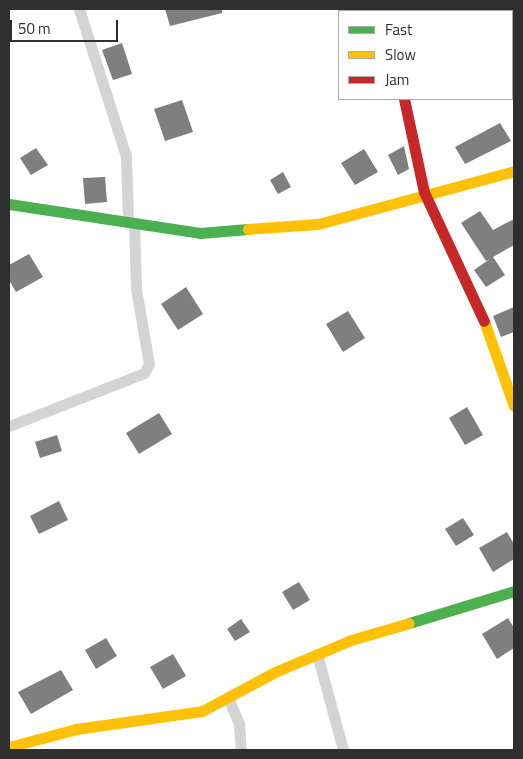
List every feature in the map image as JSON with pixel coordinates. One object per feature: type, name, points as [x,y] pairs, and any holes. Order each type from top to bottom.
[{"type":"street","points":[[9,426],[131,380],[149,364],[136,289],[126,156],[79,9]]},
{"type":"street","points":[[404,100],[424,192],[487,326],[514,406]]},
{"type":"street","points":[[9,204],[200,233],[318,224],[424,192],[514,171]]},
{"type":"street","points":[[9,748],[76,729],[202,712],[229,700],[275,672],[317,654],[514,591]]},
{"type":"street","points":[[317,654],[343,750]]},
{"type":"street","points":[[229,700],[239,724],[241,750]]},
{"type":"building","points":[[165,9],[222,9],[222,13],[170,26]]},
{"type":"building","points":[[122,43],[132,74],[113,80],[102,50]]},
{"type":"building","points":[[182,100],[193,132],[165,141],[154,109]]},
{"type":"building","points":[[500,123],[511,141],[465,164],[455,147]]},
{"type":"building","points":[[404,146],[409,169],[398,175],[388,155]]},
{"type":"building","points":[[36,148],[48,165],[31,175],[20,158]]},
{"type":"building","points":[[364,149],[378,172],[355,185],[341,163]]},
{"type":"building","points":[[283,172],[291,187],[278,194],[270,180]]},
{"type":"building","points":[[105,177],[107,202],[85,204],[83,178]]},
{"type":"building","points":[[480,211],[493,230],[514,219],[514,245],[493,257],[505,275],[486,287],[474,270],[490,259],[486,261],[461,223]]},
{"type":"building","points":[[29,254],[43,277],[16,292],[9,280],[9,265]]},
{"type":"building","points":[[186,287],[203,314],[178,330],[161,304]]},
{"type":"building","points":[[514,307],[514,332],[501,337],[493,316]]},
{"type":"building","points":[[348,311],[365,338],[343,352],[326,324]]},
{"type":"building","points":[[467,407],[483,435],[465,445],[449,418]]},
{"type":"building","points":[[159,413],[172,434],[139,454],[126,433]]},
{"type":"building","points":[[57,435],[62,451],[40,458],[35,442]]},
{"type":"building","points":[[59,501],[68,520],[39,534],[30,516]]},
{"type":"building","points":[[463,518],[474,535],[456,546],[445,529]]},
{"type":"building","points":[[507,532],[514,544],[514,559],[493,572],[479,548]]},
{"type":"building","points":[[299,582],[310,600],[293,610],[282,592]]},
{"type":"building","points":[[508,618],[514,628],[514,648],[497,659],[482,634]]},
{"type":"building","points":[[241,619],[250,632],[235,641],[227,629]]},
{"type":"building","points":[[106,638],[117,656],[96,669],[85,650]]},
{"type":"building","points":[[173,654],[186,676],[163,689],[150,667]]},
{"type":"building","points":[[61,670],[73,690],[31,714],[18,692]]},
{"type":"traffic: fast","points":[[9,204],[200,233],[248,229]]},
{"type":"traffic: fast","points":[[409,623],[514,591]]},
{"type":"traffic: slow","points":[[248,229],[318,224],[514,171]]},
{"type":"traffic: slow","points":[[484,321],[514,406]]},
{"type":"traffic: slow","points":[[9,747],[76,729],[202,711],[275,672],[351,640],[409,623]]},
{"type":"traffic: jam","points":[[404,100],[424,192],[484,321]]}]
